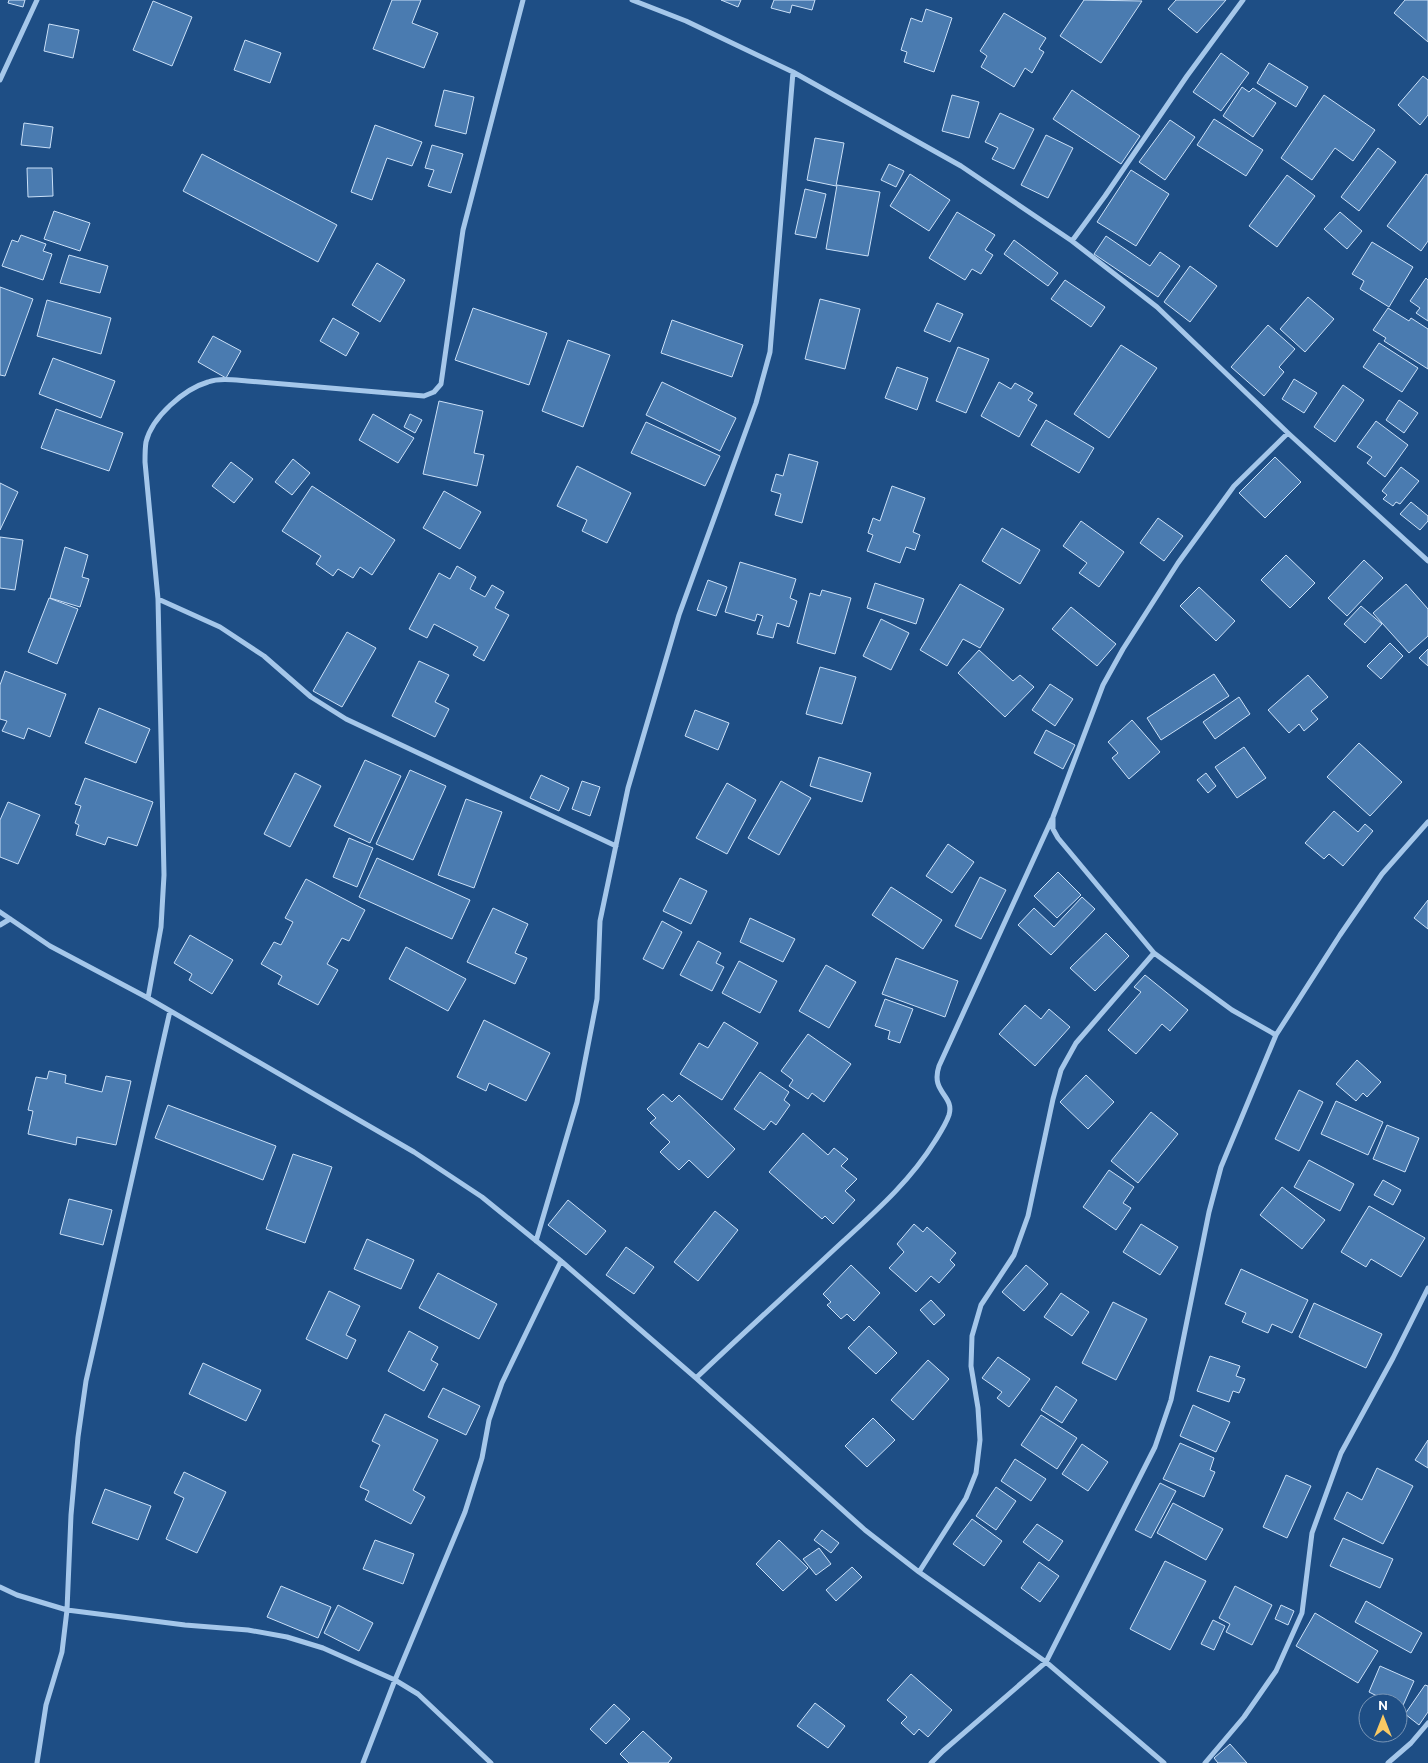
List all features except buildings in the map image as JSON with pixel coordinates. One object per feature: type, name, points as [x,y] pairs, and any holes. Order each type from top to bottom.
[{"type":"street","points":[[0,80],[37,0]]},
{"type":"street","points":[[148,998],[161,927],[164,875],[158,600],[145,462],[146,442],[152,425],[165,410],[193,388],[209,381],[228,379],[424,396],[434,392],[441,384],[463,230],[524,0]]},
{"type":"street","points":[[632,0],[686,21],[793,72],[961,166],[1072,241],[1156,307],[1428,562]]},
{"type":"street","points":[[1072,241],[1187,76],[1243,0]]},
{"type":"street","points":[[536,1241],[577,1102],[597,999],[600,921],[628,788],[679,615],[756,403],[770,352],[793,72]]},
{"type":"street","points":[[696,1378],[897,1191],[927,1154],[950,1112],[948,1100],[937,1083],[936,1075],[939,1066],[1053,817],[1103,685],[1178,563],[1234,486],[1288,432]]},
{"type":"street","points":[[158,600],[220,627],[264,656],[311,698],[346,719],[616,846]]},
{"type":"street","points":[[1053,817],[1053,829],[1058,838],[1154,953],[1232,1010],[1276,1035]]},
{"type":"street","points":[[931,1763],[943,1750],[1046,1662],[1155,1447],[1171,1400],[1208,1212],[1221,1168],[1276,1035],[1340,935],[1382,874],[1428,822]]},
{"type":"street","points":[[0,912],[50,946],[148,998],[414,1152],[482,1197],[561,1261],[696,1378],[865,1530],[919,1572],[1046,1662],[1164,1763]]},
{"type":"street","points":[[0,924],[10,920]]},
{"type":"street","points":[[919,1572],[966,1498],[976,1473],[980,1440],[978,1408],[970,1366],[972,1336],[981,1305],[1014,1255],[1028,1216],[1053,1098],[1061,1070],[1076,1043],[1154,953]]},
{"type":"street","points":[[37,1763],[46,1705],[62,1652],[68,1610],[71,1515],[78,1437],[86,1381],[170,1011]]},
{"type":"street","points":[[363,1763],[395,1680],[465,1512],[482,1458],[489,1420],[502,1383],[561,1261]]},
{"type":"street","points":[[1204,1763],[1244,1717],[1276,1671],[1302,1613],[1312,1533],[1341,1453],[1393,1358],[1428,1288]]},
{"type":"street","points":[[0,1587],[68,1610],[176,1624],[248,1630],[287,1637],[323,1648],[395,1680],[418,1694],[490,1763]]},
{"type":"street","points":[[1388,1763],[1411,1743],[1428,1723]]}]
